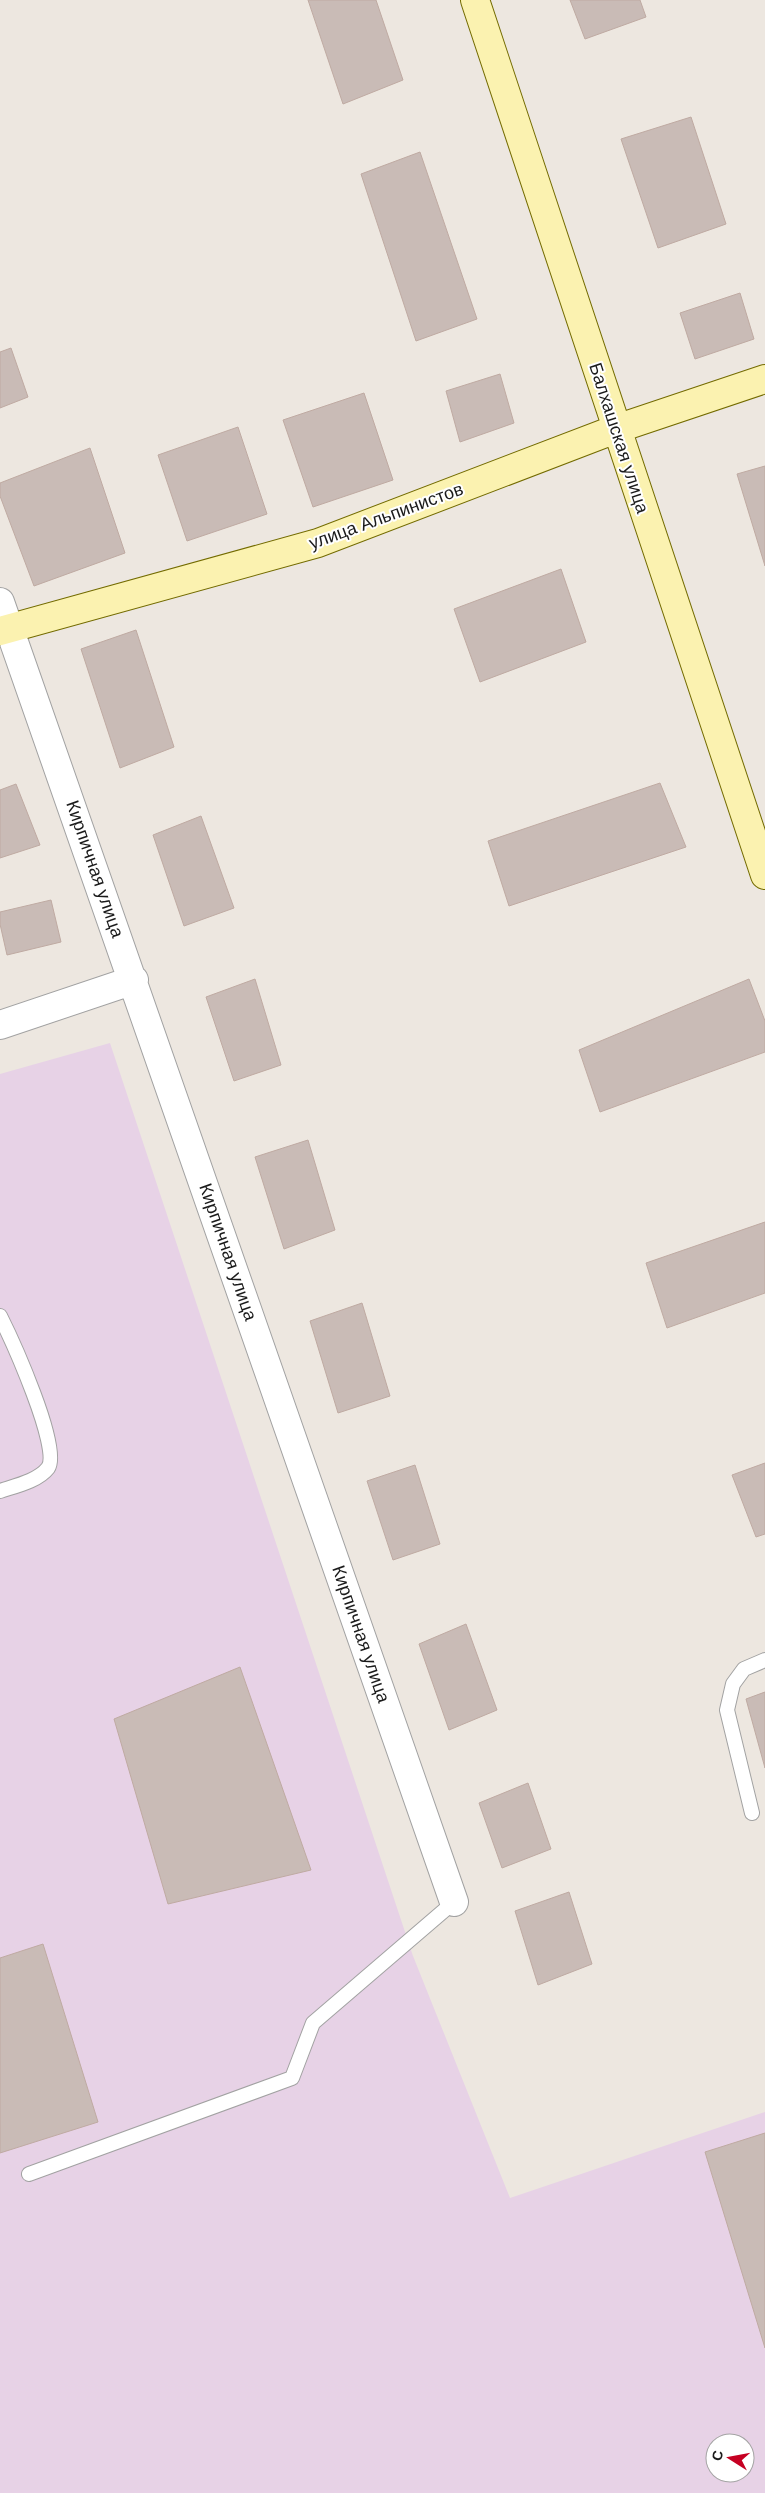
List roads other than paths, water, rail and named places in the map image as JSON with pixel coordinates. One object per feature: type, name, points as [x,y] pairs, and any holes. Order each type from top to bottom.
[{"type":"street","name":"Балхашская улица","points":[[475,0],[765,875]]},
{"type":"street","name":"улица Альпинистов","points":[[5,629],[318,543],[616,429],[765,379]]},
{"type":"street","name":"Кирпичная улица","points":[[0,602],[5,629],[134,980],[454,1902]]},
{"type":"street","points":[[0,1025],[134,980]]},
{"type":"lane","points":[[0,1316],[21,1359],[38,1409],[52,1460],[48,1468],[31,1480],[0,1491]]},
{"type":"lane","points":[[752,1813],[727,1710],[733,1684],[744,1669],[765,1660]]},
{"type":"lane","points":[[29,2174],[292,2078],[313,2022],[454,1902]]}]
